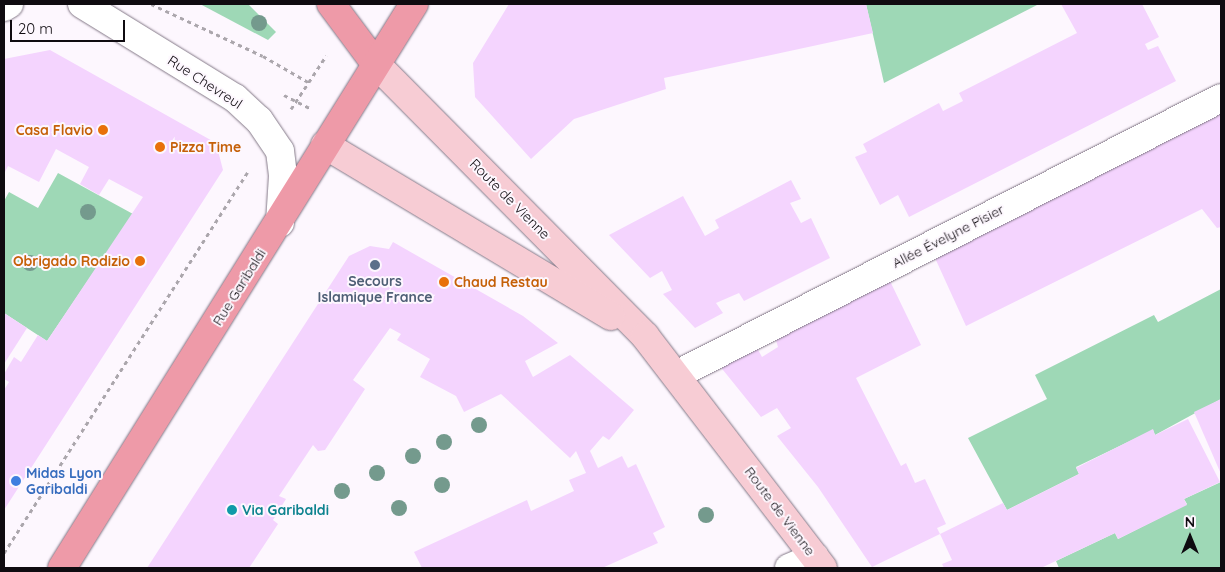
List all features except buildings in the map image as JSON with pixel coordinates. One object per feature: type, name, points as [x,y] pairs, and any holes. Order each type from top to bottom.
[{"type":"main road","points":[[331,4],[375,63]]},
{"type":"main road","name":"Rue Garibaldi","points":[[62,568],[280,222],[375,63],[414,4]]},
{"type":"main road","name":"Route de Vienne","points":[[375,63],[645,336],[819,562]]},
{"type":"main road","name":"Route de Vienne","points":[[326,146],[645,336]]},
{"type":"street","points":[[4,8],[9,4]]},
{"type":"street","name":"Rue Chevreul","points":[[82,4],[235,98],[260,120],[280,151],[283,176],[280,222]]},
{"type":"street","name":"Allée Évelyne Pisier","points":[[676,375],[1221,98]]},
{"type":"street","points":[[789,568],[819,562]]},
{"type":"path","points":[[4,553],[271,136],[308,82],[263,56],[151,4]]},
{"type":"path","points":[[279,92],[313,110]]},
{"type":"green space","points":[[200,4],[248,4],[276,32],[268,40]]},
{"type":"green space","points":[[866,4],[1039,4],[884,83]]},
{"type":"green space","points":[[58,173],[133,214],[47,341],[4,313],[4,201],[9,192],[38,208]]},
{"type":"green space","points":[[1221,289],[1221,399],[1155,435],[1153,430],[1076,467],[1079,474],[1007,510],[968,438],[1047,399],[1035,375],[1154,315],[1158,322]]},
{"type":"green space","points":[[1221,482],[1221,568],[1059,568],[1056,561],[1115,533],[1118,539],[1187,504],[1184,499]]},
{"type":"place","name":"Casa Flavio","points":[[103,130]]},
{"type":"place","name":"Pizza Time","points":[[160,147]]},
{"type":"place","name":"Obrigado Rodizio","points":[[140,261]]},
{"type":"place","name":"Secours Islamique France","points":[[375,265]]},
{"type":"place","name":"Chaud Restau","points":[[444,282]]},
{"type":"place","name":"Midas Lyon Garibaldi","points":[[16,481]]},
{"type":"place","name":"Via Garibaldi","points":[[232,510]]}]
